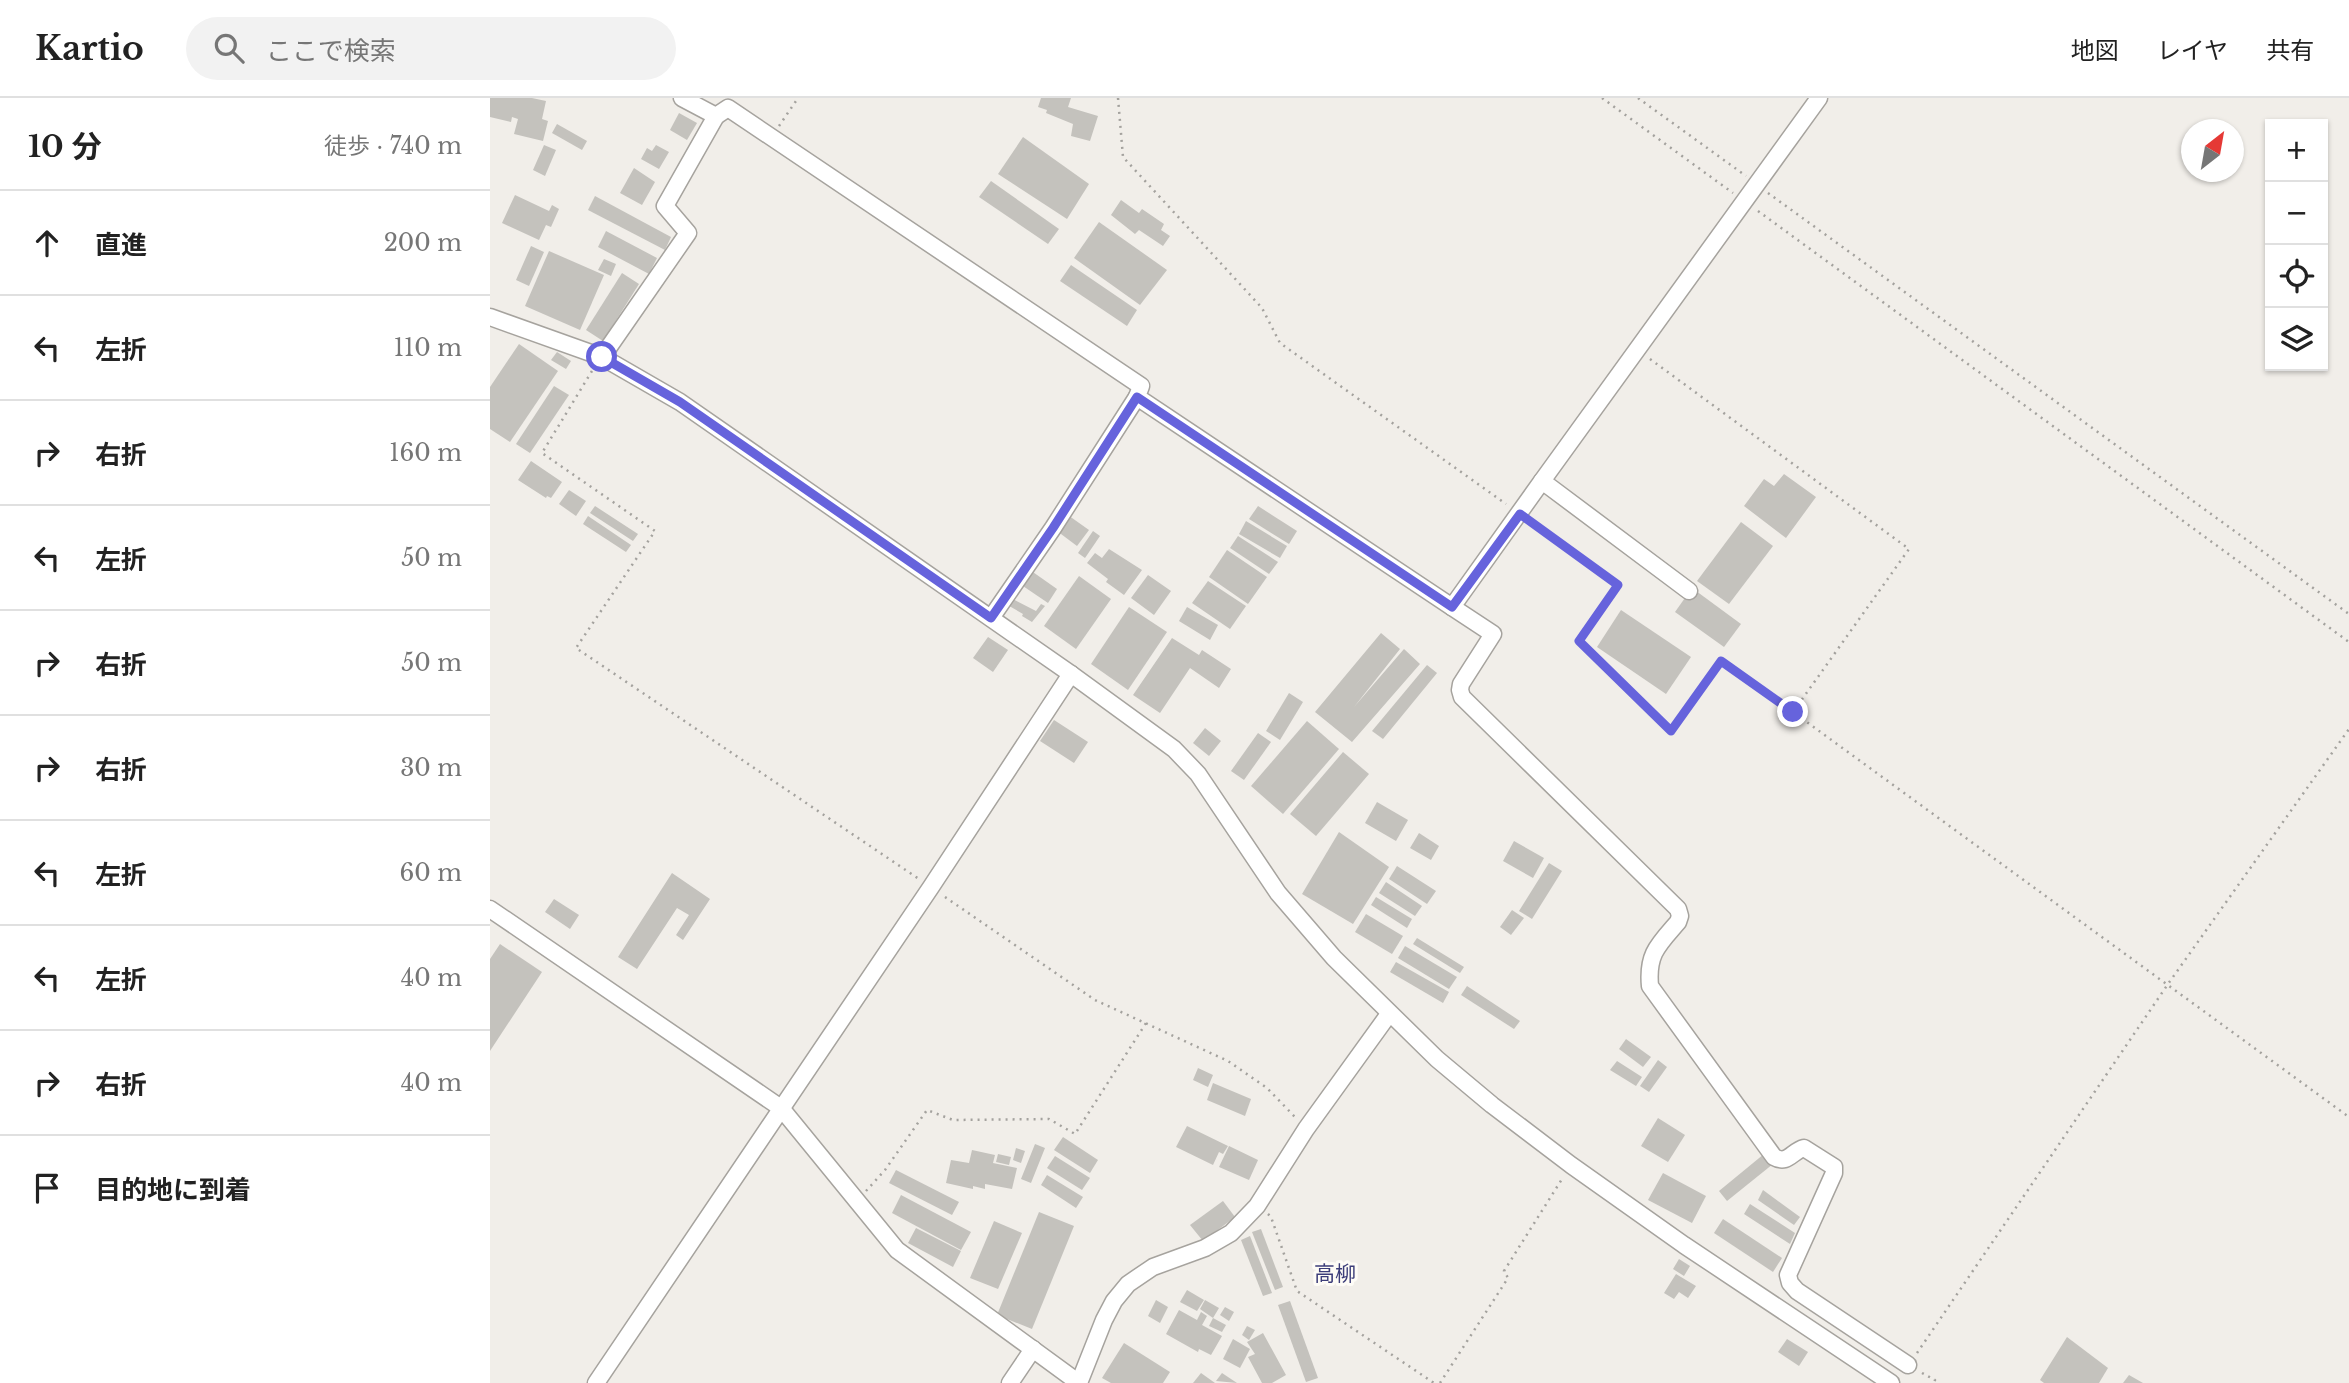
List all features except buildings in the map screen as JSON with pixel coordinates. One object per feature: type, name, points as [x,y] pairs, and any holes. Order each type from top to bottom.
[{"type":"street","points":[[682,98],[716,116]]},
{"type":"street","points":[[1452,607],[1636,348],[1819,98]]},
{"type":"street","points":[[602,357],[688,233],[664,206],[716,116],[728,108],[1141,386],[1137,397],[1053,528],[991,618]]},
{"type":"street","points":[[490,317],[602,357],[680,402],[1174,748],[1198,774],[1278,892],[1334,958],[1437,1059],[1571,1165],[1684,1245],[1891,1383]]},
{"type":"street","points":[[1137,397],[1493,634],[1461,684],[1462,697],[1678,909],[1678,922],[1651,956],[1648,971],[1650,986],[1774,1157],[1786,1160],[1804,1148],[1834,1167],[1834,1173],[1788,1275],[1790,1283],[1797,1291],[1908,1366]]},
{"type":"street","points":[[1542,481],[1689,591]]},
{"type":"street","points":[[596,1383],[931,887],[1071,674]]},
{"type":"street","points":[[490,909],[781,1108],[897,1250],[1079,1383],[1104,1320],[1114,1301],[1128,1284],[1153,1267],[1205,1248],[1231,1233],[1257,1206],[1306,1129],[1389,1014]]},
{"type":"street","points":[[1010,1383],[1033,1349]]},
{"type":"path","points":[[771,137],[798,98]]},
{"type":"path","points":[[1118,98],[1123,157],[1262,309],[1280,343],[1618,585],[1579,641],[1671,731],[1721,661],[2349,1117]]},
{"type":"path","points":[[1602,98],[2349,642]]},
{"type":"path","points":[[1638,98],[2349,614]]},
{"type":"path","points":[[1636,348],[1909,549],[1793,712]]},
{"type":"path","points":[[602,357],[542,453],[655,531],[576,648],[1095,1000],[1228,1061],[1267,1088],[1306,1129]]},
{"type":"path","points":[[1934,1383],[1935,1380],[1908,1366],[2168,984],[2349,729]]},
{"type":"path","points":[[857,1201],[885,1170],[927,1110],[953,1120],[1049,1119],[1075,1134],[1146,1023]]},
{"type":"path","points":[[1440,1383],[1508,1278],[1504,1270],[1571,1165]]},
{"type":"path","points":[[1257,1206],[1271,1217],[1297,1291],[1433,1383]]},
{"type":"district","name":"高柳","points":[[1335,1274]]},
{"type":"route","points":[[602,357],[680,402],[991,618],[1053,528],[1137,397],[1452,607],[1520,514],[1618,585],[1579,641],[1671,731],[1721,661],[1793,712]]}]
